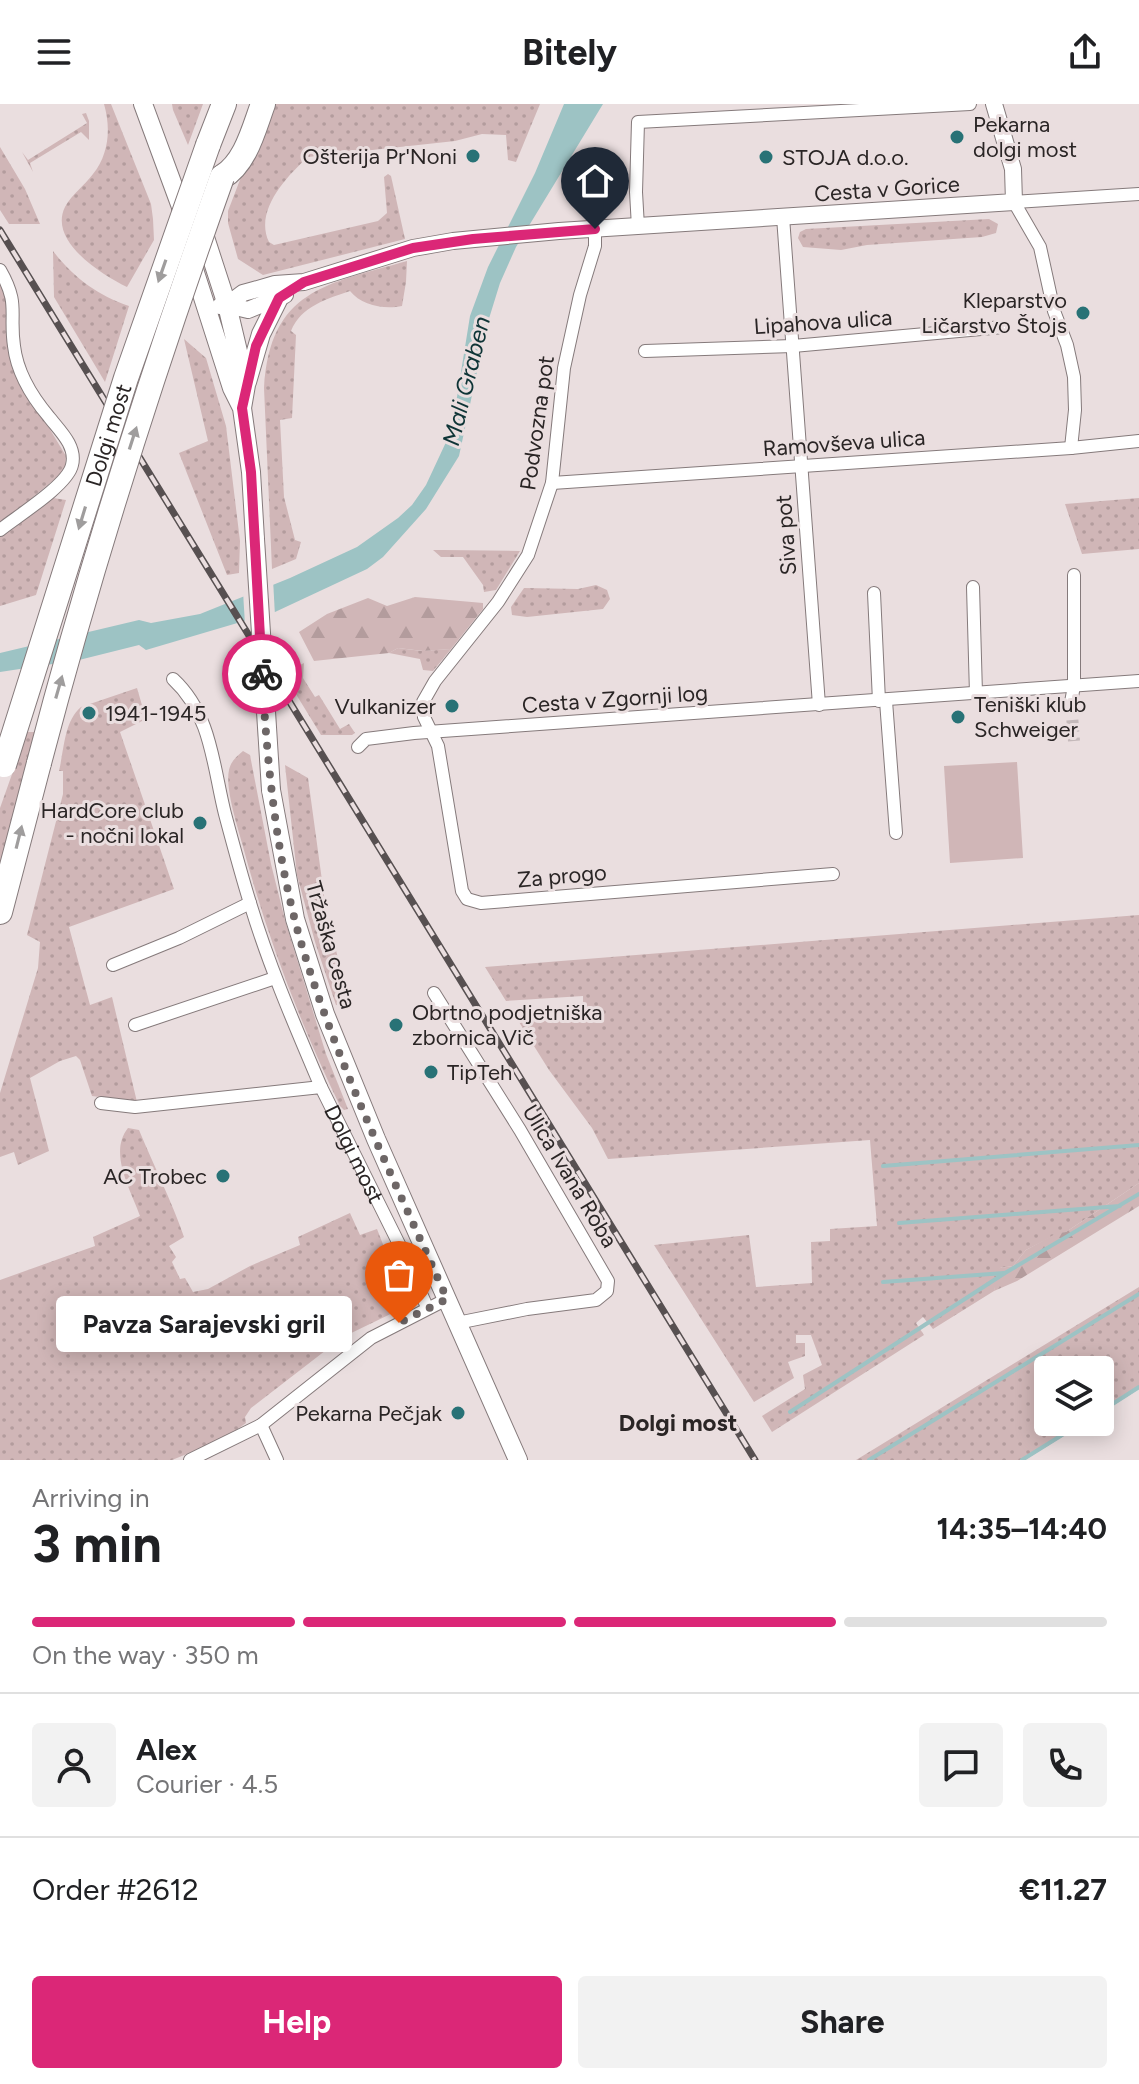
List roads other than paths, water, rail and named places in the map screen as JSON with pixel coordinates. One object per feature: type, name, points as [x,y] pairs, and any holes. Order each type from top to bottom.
[{"type":"highway","points":[[228,150],[250,104]]},
{"type":"highway","points":[[228,150],[263,104]]},
{"type":"highway","name":"Dolgi most","points":[[0,912],[117,487],[222,177],[229,173],[219,105]]},
{"type":"highway","name":"Dolgi most","points":[[2,771],[126,378],[228,150]]},
{"type":"main road","name":"Tržaška cesta","points":[[143,104],[181,207],[182,234],[232,388],[242,408]]},
{"type":"main road","name":"Tržaška cesta","points":[[181,207],[201,225],[227,305],[246,385],[242,408],[251,472],[271,790],[289,894],[315,987],[357,1094],[518,1460]]},
{"type":"main road","points":[[246,385],[261,334],[279,298]]},
{"type":"main road","points":[[183,313],[204,300]]},
{"type":"street","points":[[638,227],[638,122],[970,104]]},
{"type":"street","points":[[994,104],[1013,169],[1014,202],[1040,247],[1054,311],[1067,345],[1074,377],[1071,448]]},
{"type":"street","name":"Cesta v Gorice","points":[[227,305],[243,293],[275,284],[304,282],[413,248],[473,239],[1139,194]]},
{"type":"street","name":"Siva pot","points":[[783,217],[819,705]]},
{"type":"street","name":"Podvozna pot","points":[[431,732],[423,711],[424,698],[520,570],[552,483],[564,368],[580,295],[595,246],[595,229]]},
{"type":"street","name":"Dolgi most","points":[[0,270],[13,298],[14,348],[18,363],[31,392],[67,440],[72,452],[72,465],[67,475],[0,530]]},
{"type":"street","name":"Cesta v Gorice","points":[[204,300],[248,310],[279,298],[304,282]]},
{"type":"street","name":"Lipahova ulica","points":[[645,351],[793,346],[1003,327]]},
{"type":"street","name":"Ramovševa ulica","points":[[552,483],[1139,441]]},
{"type":"street","points":[[1071,702],[1074,686],[1074,575]]},
{"type":"street","points":[[973,587],[976,694]]},
{"type":"street","points":[[874,593],[896,833]]},
{"type":"street","name":"Dolgi most","points":[[173,679],[193,703],[206,729],[225,813],[275,978],[321,1087],[427,1307]]},
{"type":"street","name":"Cesta v Zgornji log","points":[[358,747],[366,739],[431,732],[1139,681]]},
{"type":"street","name":"Za progo","points":[[431,732],[438,746],[462,891],[470,901],[496,902],[833,874]]},
{"type":"street","points":[[113,965],[179,938],[250,903]]},
{"type":"street","points":[[135,1025],[275,978]]},
{"type":"street","name":"Ulica Ivana Roba","points":[[434,993],[520,1130],[608,1281],[607,1291],[596,1300],[457,1323]]},
{"type":"street","name":"Dolgi most","points":[[101,1103],[135,1107],[321,1087]]},
{"type":"street","points":[[190,1460],[261,1425],[371,1338],[447,1299]]},
{"type":"street","points":[[261,1425],[277,1460]]},
{"type":"water","name":"Mali Graben","points":[[564,104],[603,104],[516,247],[500,283],[487,325],[459,456],[426,509],[383,557],[367,569],[275,612],[146,650],[139,645],[79,660],[0,672],[0,653],[139,620],[151,623],[200,614],[290,578],[357,547],[412,505],[426,485],[447,440],[470,316],[488,267],[535,173]]},
{"type":"waterway","points":[[883,1166],[1139,1145]]},
{"type":"waterway","points":[[790,1412],[1005,1273],[1139,1194]]},
{"type":"waterway","points":[[899,1223],[1120,1206]]},
{"type":"waterway","points":[[883,1282],[1004,1273]]},
{"type":"waterway","points":[[869,1460],[1139,1294]]},
{"type":"waterway","points":[[1114,1403],[1139,1387]]},
{"type":"waterway","points":[[1022,1460],[1061,1436]]},
{"type":"tunnel","points":[[1071,702],[1074,741]]},
{"type":"railway","points":[[0,230],[755,1460]]},
{"type":"place","name":"Pekarna dolgi most","points":[[957,137]]},
{"type":"place","name":"Ošterija Pr'Noni","points":[[473,156]]},
{"type":"place","name":"STOJA d.o.o.","points":[[766,157]]},
{"type":"place","name":"Kleparstvo Ličarstvo Štojs","points":[[1083,313]]},
{"type":"place","name":"Vulkanizer","points":[[452,706]]},
{"type":"place","name":"1941-1945","points":[[89,713]]},
{"type":"place","name":"Teniški klub Schweiger","points":[[958,717]]},
{"type":"place","name":"HardCore club - nočni lokal","points":[[200,823]]},
{"type":"place","name":"Obrtno podjetniška zbornica Vič","points":[[396,1025]]},
{"type":"place","name":"TipTeh","points":[[431,1072]]},
{"type":"place","name":"AC Trobec","points":[[223,1176]]},
{"type":"place","name":"Pavza Sarajevski gril","points":[[399,1323]]},
{"type":"place","name":"Pekarna Pečjak","points":[[458,1413]]},
{"type":"district","name":"Dolgi most","points":[[678,1422]]}]
